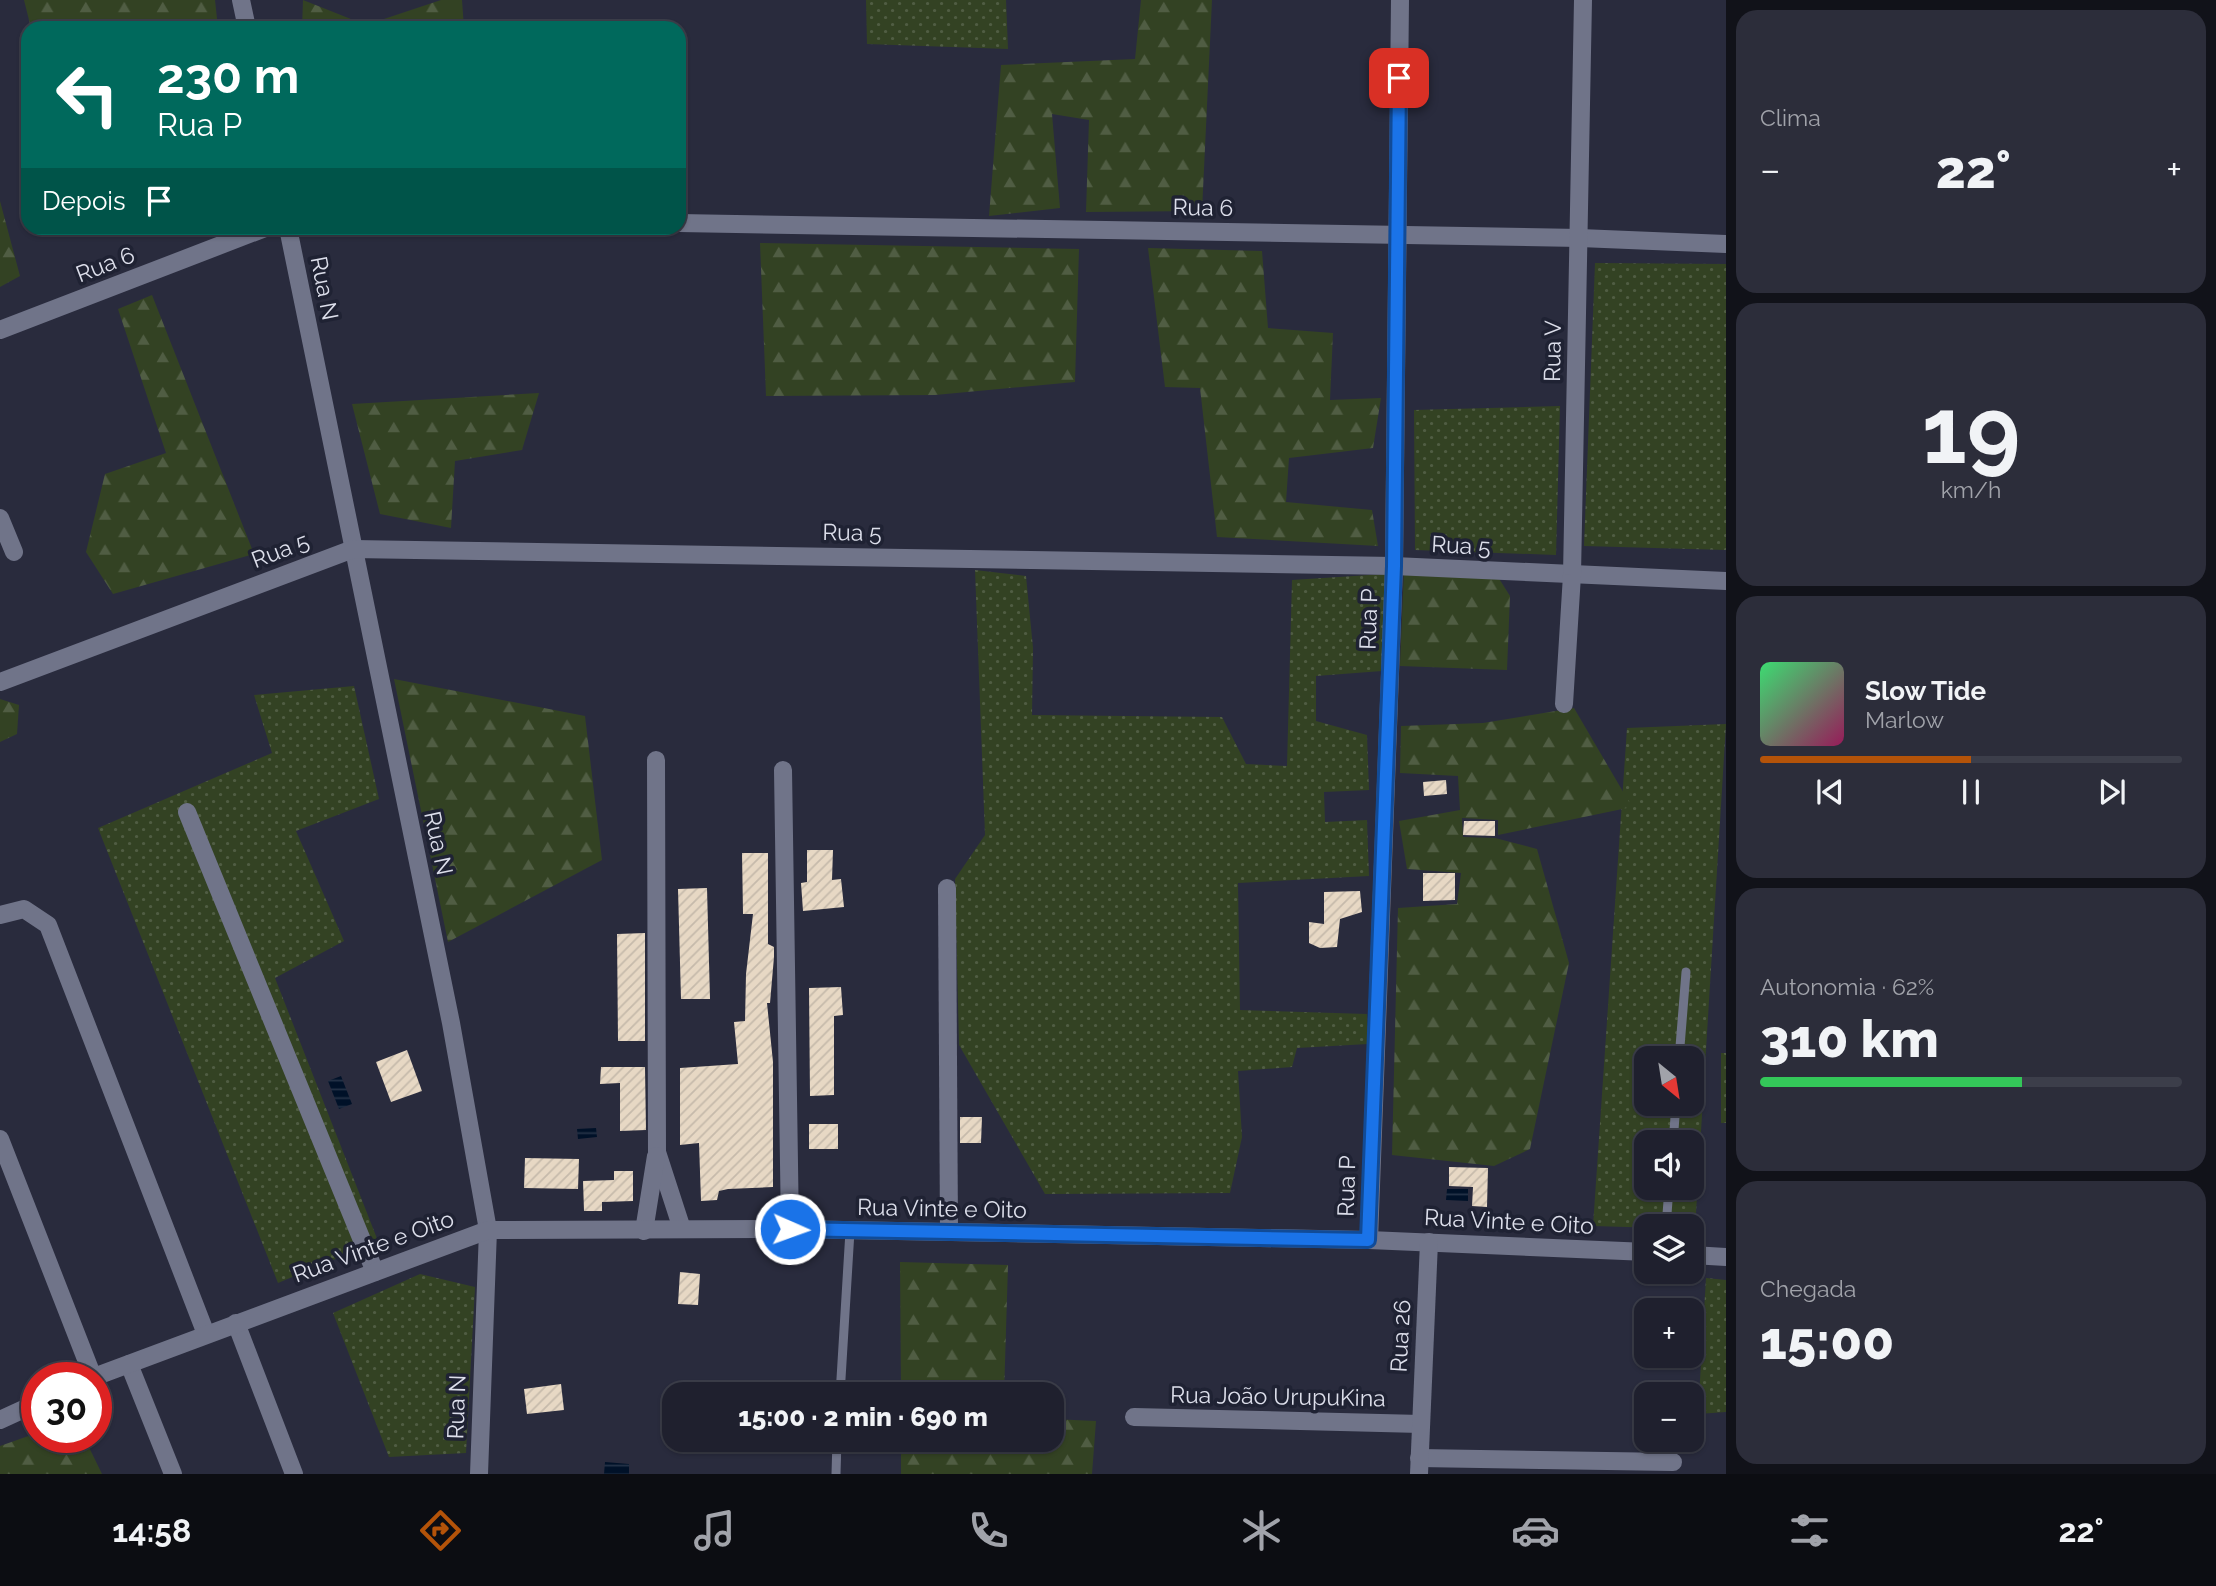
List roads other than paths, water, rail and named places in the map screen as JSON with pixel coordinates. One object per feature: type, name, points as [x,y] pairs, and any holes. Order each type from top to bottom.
[{"type":"street","points":[[241,0],[246,21]]},
{"type":"street","name":"Rua P","points":[[1368,1240],[1394,566],[1400,0]]},
{"type":"street","name":"Rua V","points":[[1564,704],[1572,575],[1583,0]]},
{"type":"street","name":"Rua 6","points":[[686,223],[1580,238],[1726,244]]},
{"type":"street","name":"Rua 6","points":[[0,330],[247,235]]},
{"type":"street","name":"Rua N","points":[[289,235],[451,1023],[488,1230],[478,1474]]},
{"type":"street","points":[[0,517],[14,552]]},
{"type":"street","name":"Rua 5","points":[[0,682],[353,549],[1394,566],[1726,581]]},
{"type":"street","points":[[644,1231],[657,1152],[656,760]]},
{"type":"street","points":[[783,771],[790,1229]]},
{"type":"street","points":[[187,812],[375,1272]]},
{"type":"street","points":[[947,888],[948,1232]]},
{"type":"street","points":[[0,915],[24,909],[48,925],[206,1334]]},
{"type":"street","points":[[0,1139],[87,1362]]},
{"type":"street","points":[[657,1152],[682,1229]]},
{"type":"street","name":"Rua Vinte e Oito","points":[[112,1370],[488,1230],[790,1229],[1368,1240],[1634,1251]]},
{"type":"street","name":"Rua 26","points":[[1419,1466],[1429,1242]]},
{"type":"street","points":[[1704,1256],[1726,1257]]},
{"type":"street","points":[[236,1323],[293,1474]]},
{"type":"street","points":[[129,1364],[173,1474]]},
{"type":"street","points":[[0,1420],[21,1410]]},
{"type":"street","name":"Rua João UrupuKina","points":[[1134,1417],[1421,1424]]},
{"type":"street","points":[[1419,1466],[1673,1462]]},
{"type":"lane","points":[[1680,1046],[1686,972]]},
{"type":"lane","points":[[841,1382],[850,1231]]},
{"type":"lane","points":[[836,1474],[837,1452]]},
{"type":"water","points":[[341,1076],[352,1104],[339,1109],[328,1081]]},
{"type":"water","points":[[596,1128],[597,1137],[578,1139],[577,1129]]},
{"type":"water","points":[[1447,1189],[1468,1189],[1468,1201],[1446,1200]]},
{"type":"water","points":[[605,1462],[629,1464],[629,1474],[604,1474]]}]
